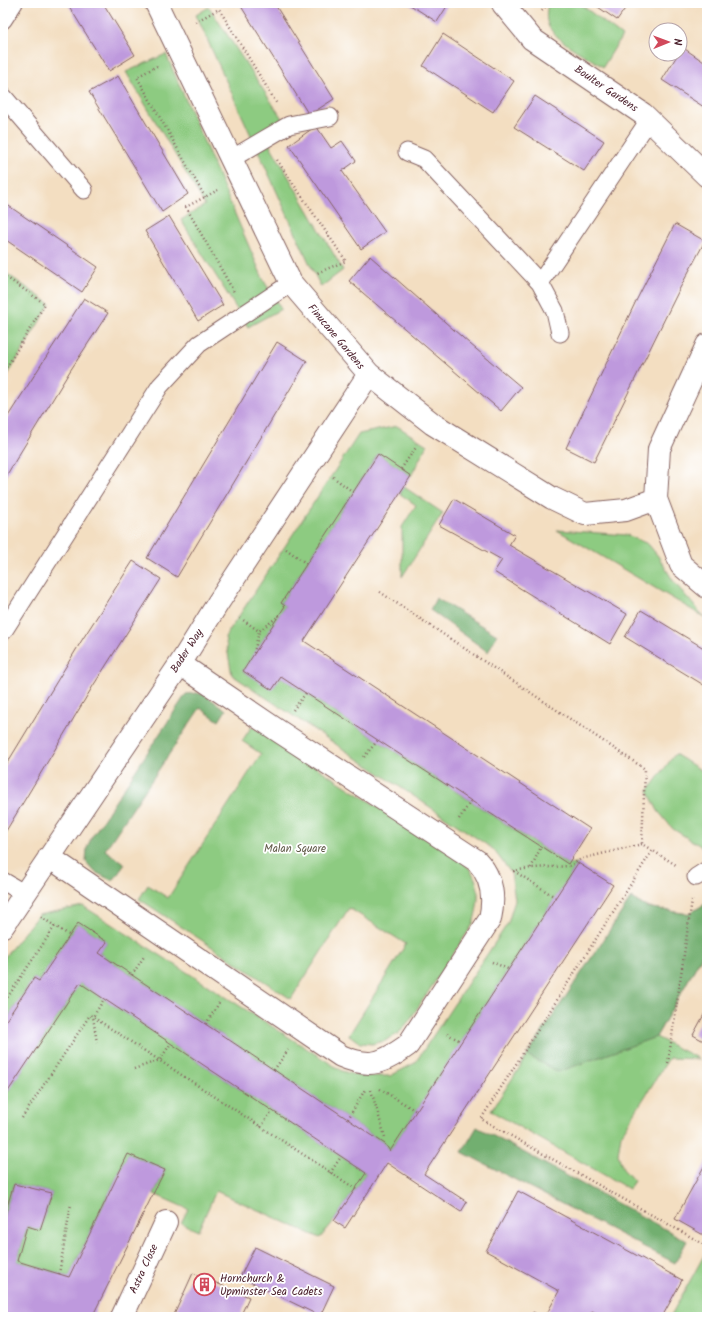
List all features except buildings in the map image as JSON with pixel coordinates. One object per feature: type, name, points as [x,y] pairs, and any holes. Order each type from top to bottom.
[{"type":"street","name":"Finucane Gardens","points":[[156,3],[291,283],[369,374],[433,424],[552,498],[585,514],[626,510],[656,499]]},
{"type":"street","name":"Boulter Gardens","points":[[503,4],[532,39],[643,114],[707,176]]},
{"type":"street","points":[[707,345],[659,449],[656,499],[682,565],[707,587]]},
{"type":"street","name":"Bader Way","points":[[3,926],[180,664],[369,374]]},
{"type":"street","points":[[49,857],[341,1056],[354,1062],[368,1074],[408,1045],[490,919],[493,907],[492,890],[484,868],[477,861],[277,730],[180,664]]},
{"type":"street","name":"Astra Close","points":[[122,1317],[166,1222]]},
{"type":"lane","points":[[3,20],[14,3]]},
{"type":"lane","points":[[3,96],[84,190]]},
{"type":"lane","points":[[236,168],[263,140],[289,125],[330,117]]},
{"type":"lane","points":[[540,283],[649,120]]},
{"type":"lane","points":[[407,152],[424,159],[540,283],[555,311],[560,333]]},
{"type":"lane","points":[[3,632],[160,386],[199,344],[291,283]]},
{"type":"lane","points":[[3,881],[22,898]]},
{"type":"path","points":[[205,198],[137,77],[219,9],[289,125]]},
{"type":"path","points":[[263,140],[346,261],[291,283]]},
{"type":"path","points":[[236,168],[205,198],[186,207],[246,313]]},
{"type":"path","points":[[3,275],[45,304],[3,373]]},
{"type":"path","points":[[380,592],[646,769],[642,844]]},
{"type":"path","points":[[218,604],[259,631]]},
{"type":"path","points":[[254,653],[259,631],[280,615]]},
{"type":"path","points":[[487,875],[531,868],[570,866],[581,859],[642,844],[652,851],[701,874],[668,1063]]},
{"type":"path","points":[[531,868],[541,847]]},
{"type":"path","points":[[652,851],[481,1119],[707,1246]]},
{"type":"path","points":[[514,871],[556,897]]},
{"type":"path","points":[[22,898],[55,926],[69,935]]},
{"type":"path","points":[[3,1004],[55,926]]},
{"type":"path","points":[[97,1043],[93,1017],[104,999]]},
{"type":"path","points":[[22,1118],[90,1015],[356,1189]]},
{"type":"path","points":[[134,1069],[160,1060],[170,1044]]},
{"type":"path","points":[[368,1074],[416,1111]]},
{"type":"path","points":[[348,1119],[368,1074]]},
{"type":"path","points":[[368,1074],[385,1137]]},
{"type":"path","points":[[261,1127],[272,1111]]},
{"type":"path","points":[[330,1173],[341,1157]]},
{"type":"path","points":[[59,1274],[71,1204]]},
{"type":"green space","points":[[548,3],[579,3],[622,36],[603,67],[562,41],[551,30],[546,14]]},
{"type":"green space","points":[[209,7],[283,120],[263,133],[343,270],[321,287],[196,15]]},
{"type":"green space","points":[[166,54],[264,281],[281,309],[248,327],[181,220],[205,205],[126,72]]},
{"type":"green space","points":[[3,271],[50,304],[3,383]]},
{"type":"green space","points":[[397,426],[427,445],[411,476],[378,454],[281,603],[285,606],[243,671],[272,689],[281,677],[567,864],[578,863],[390,1151],[385,1144],[99,953],[107,942],[78,923],[39,981],[34,978],[3,1025],[3,959],[38,915],[83,906],[342,1071],[358,1076],[390,1076],[415,1063],[508,923],[515,900],[511,873],[493,849],[232,675],[225,637],[359,434]]},
{"type":"green space","points":[[404,487],[443,513],[402,577],[402,527],[416,505],[400,494]]},
{"type":"green space","points":[[557,530],[627,535],[648,544],[658,556],[674,582],[704,617]]},
{"type":"green space","points":[[436,598],[497,635],[488,652],[430,610]]},
{"type":"green space","points":[[197,693],[205,695],[226,710],[219,721],[200,708],[105,850],[125,864],[113,881],[95,872],[86,862],[87,848],[91,838],[186,694]]},
{"type":"green space","name":"Malan Square","points":[[252,726],[455,856],[468,867],[477,884],[478,897],[473,924],[409,1021],[398,1034],[385,1041],[372,1044],[360,1043],[349,1035],[406,944],[349,908],[291,999],[139,899],[148,885],[168,898],[261,754],[242,741]]},
{"type":"green space","points":[[675,754],[707,774],[707,850],[673,829],[658,811],[648,791]]},
{"type":"green space","points":[[631,898],[646,907],[688,914],[707,903],[707,947],[656,1037],[699,1059],[669,1058],[621,1135],[618,1154],[623,1169],[634,1181],[629,1189],[491,1111]]},
{"type":"green space","points":[[631,898],[646,907],[688,914],[707,903],[707,947],[656,1037],[558,1072],[527,1055]]},
{"type":"green space","points":[[80,983],[366,1173],[334,1221],[320,1238],[216,1191],[198,1231],[181,1223],[188,1209],[154,1194],[165,1170],[128,1154],[69,1277],[17,1261],[27,1226],[40,1229],[52,1193],[14,1184],[3,1218],[3,1099]]},
{"type":"green space","points":[[477,1127],[687,1241],[675,1263],[462,1152]]},
{"type":"green space","points":[[707,1250],[707,1317],[670,1317]]},
{"type":"place","name":"Hornchurch & Upminster Sea Cadets","points":[[204,1285]]}]
